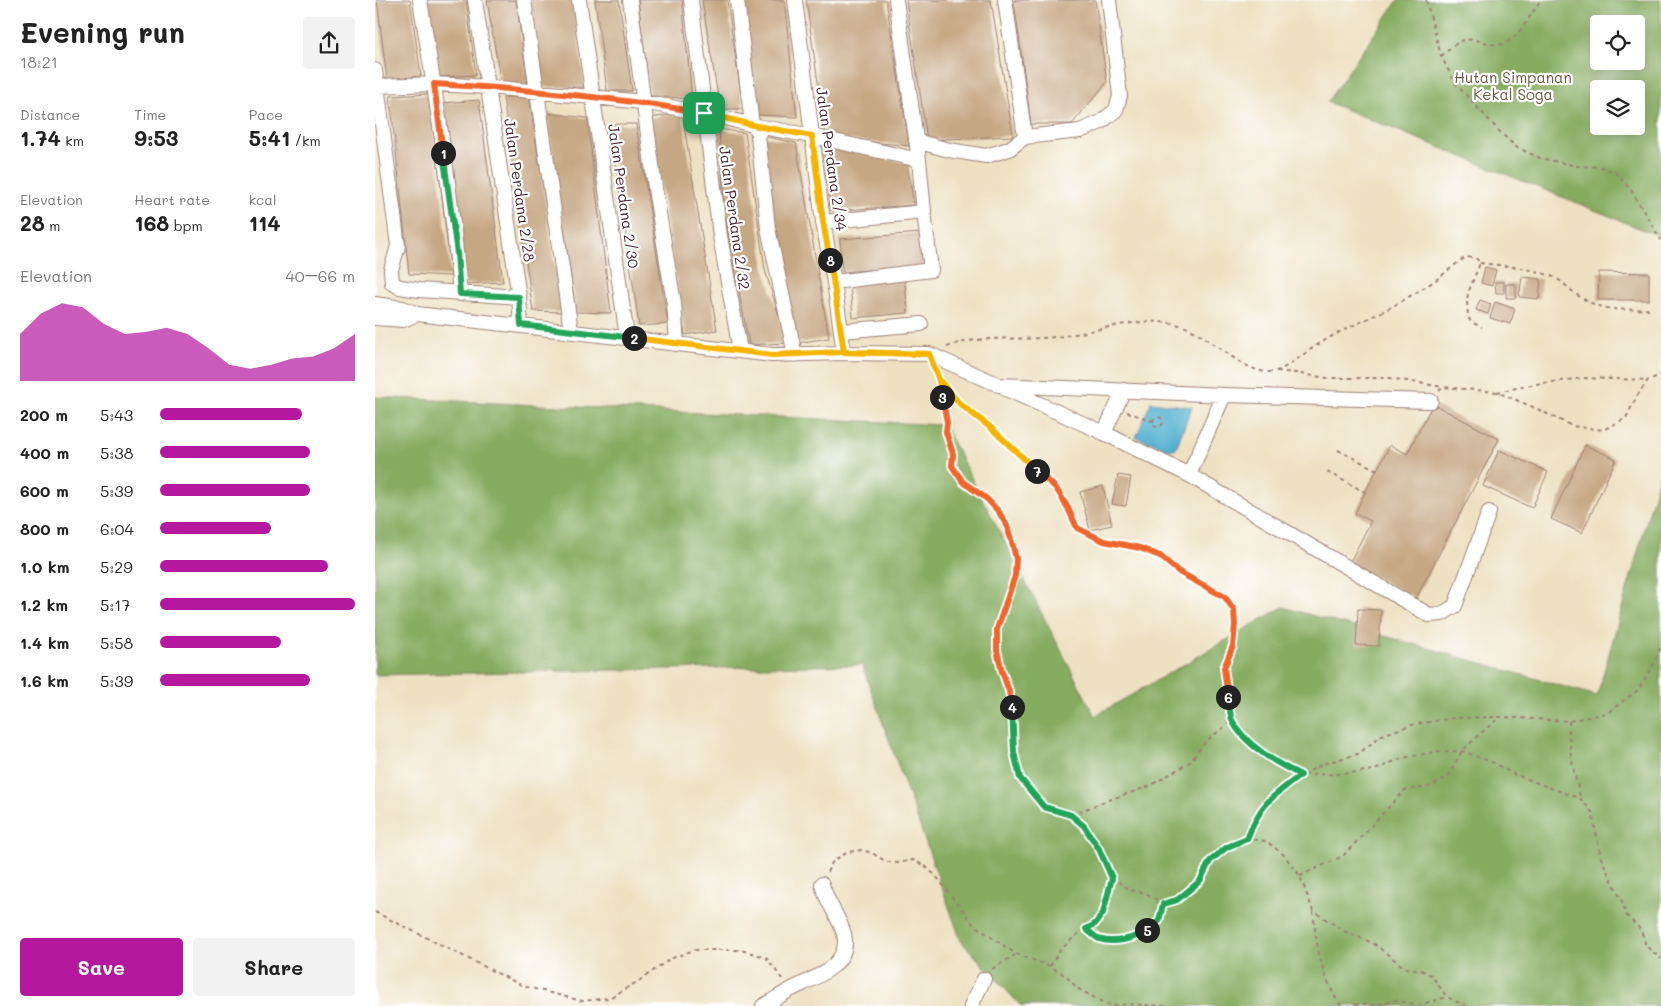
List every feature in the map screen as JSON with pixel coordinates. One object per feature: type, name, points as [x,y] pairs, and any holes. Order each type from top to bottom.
[{"type":"street","points":[[420,0],[434,84],[457,253],[460,294]]},
{"type":"street","name":"Jalan Perdana 2/28","points":[[475,0],[519,297],[521,325]]},
{"type":"street","points":[[523,0],[571,331]]},
{"type":"street","name":"Jalan Perdana 2/30","points":[[579,0],[627,337]]},
{"type":"street","points":[[630,0],[663,242],[674,304],[677,344]]},
{"type":"street","name":"Jalan Perdana 2/32","points":[[691,0],[720,236],[740,351]]},
{"type":"street","points":[[737,0],[768,228],[795,355]]},
{"type":"street","name":"Jalan Perdana 2/34","points":[[795,0],[823,222],[844,352]]},
{"type":"street","points":[[834,282],[931,270],[919,160],[896,0]]},
{"type":"street","points":[[1005,0],[1025,137]]},
{"type":"street","points":[[916,141],[949,150],[986,156],[1009,149],[1025,137],[1080,131],[1101,122],[1116,110],[1119,96],[1109,0]]},
{"type":"street","points":[[375,70],[398,246],[391,270],[391,283],[400,287],[460,294],[519,297]]},
{"type":"street","points":[[377,86],[434,84],[489,87],[643,102],[704,113],[755,126],[812,136],[919,160]]},
{"type":"street","points":[[823,222],[924,212]]},
{"type":"street","points":[[375,304],[403,308],[417,314],[772,355],[844,352],[929,354],[1104,432],[1189,475],[1429,615],[1442,614],[1455,606],[1489,512]]},
{"type":"street","points":[[375,318],[403,320],[417,314]]},
{"type":"street","points":[[841,331],[921,324]]},
{"type":"street","points":[[999,385],[1224,395],[1431,401]]},
{"type":"street","points":[[1104,432],[1124,390]]},
{"type":"street","points":[[1189,475],[1224,395]]},
{"type":"street","points":[[763,1006],[790,990],[817,978],[839,961],[845,948],[844,934],[837,916],[825,895],[822,884]]},
{"type":"street","points":[[971,1006],[984,979]]},
{"type":"path","points":[[1426,0],[1441,56],[1455,83],[1516,147],[1541,158],[1577,166],[1601,167],[1615,172],[1631,190],[1661,240]]},
{"type":"path","points":[[1441,56],[1461,41],[1478,39],[1490,44],[1506,43],[1519,33],[1541,0]]},
{"type":"path","points":[[1277,371],[1324,340],[1395,305],[1467,257],[1473,257],[1479,264],[1528,268],[1554,277],[1595,306],[1613,310],[1649,310]]},
{"type":"path","points":[[1479,264],[1467,301],[1471,322],[1482,327]]},
{"type":"path","points":[[1341,1006],[1321,968],[1316,946],[1313,911],[1300,876],[1283,855],[1266,841],[1247,839],[1227,847],[1210,861],[1200,881],[1177,900],[1163,904],[1146,893],[1130,890],[1112,878],[1099,849],[1084,826],[1071,815],[1044,807],[1020,778],[1014,752],[1012,706],[997,650],[997,629],[1015,576],[1016,559],[1007,526],[999,512],[987,499],[963,482],[952,466],[953,454],[946,432],[947,422],[939,380],[929,354],[956,344],[990,340],[1056,337],[1140,323],[1165,322],[1184,326],[1259,372],[1295,372],[1327,378],[1389,378],[1443,387],[1497,392],[1536,384],[1583,378],[1649,380],[1661,375]]},
{"type":"path","points":[[939,380],[960,404],[990,427],[1056,488],[1077,528],[1104,541],[1140,548],[1160,556],[1179,572],[1225,597],[1234,610],[1235,625],[1233,646],[1224,668],[1228,701],[1233,721],[1249,742],[1265,756],[1301,775],[1341,774],[1375,770],[1408,756],[1440,751],[1462,751],[1494,762],[1513,774],[1581,799]]},
{"type":"path","points":[[1497,392],[1572,426],[1603,430],[1626,418],[1637,396],[1649,380]]},
{"type":"path","points":[[1431,401],[1443,387]]},
{"type":"path","points":[[1137,416],[1153,421]]},
{"type":"path","points":[[1157,417],[1162,419],[1163,424],[1159,428],[1153,424],[1153,421],[1157,417]]},
{"type":"path","points":[[1338,450],[1377,470]]},
{"type":"path","points":[[1327,472],[1365,492]]},
{"type":"path","points":[[1247,839],[1254,820],[1269,799],[1301,775],[1326,764],[1358,754],[1382,735],[1411,725],[1453,718],[1569,721],[1607,712],[1638,690],[1661,647]]},
{"type":"path","points":[[1300,876],[1343,856],[1405,790],[1429,787],[1448,777],[1462,751],[1500,718]]},
{"type":"path","points":[[1071,815],[1151,786],[1190,762],[1205,742],[1233,721]]},
{"type":"path","points":[[1569,721],[1568,740],[1570,755],[1581,799],[1592,812],[1601,858],[1621,901],[1625,915],[1641,930],[1646,946],[1661,960]]},
{"type":"path","points":[[822,884],[833,861],[848,852],[861,850],[887,862],[898,863],[913,860],[925,866],[936,876],[975,925],[1016,954],[1050,966],[1066,976],[1077,988],[1104,1003],[1113,1006],[1127,1004],[1167,1006]]},
{"type":"path","points":[[1050,966],[1060,950],[1079,933],[1095,924],[1103,913],[1112,878]]},
{"type":"path","points":[[1086,929],[1099,939],[1117,941],[1141,934],[1159,921],[1163,904]]},
{"type":"path","points":[[1313,911],[1346,932],[1373,943],[1405,968],[1421,970],[1431,975],[1447,997],[1466,1006]]},
{"type":"path","points":[[375,912],[523,986],[582,1001],[609,998],[639,981],[670,959],[694,950],[741,950],[766,957],[790,990]]},
{"type":"path","points":[[984,979],[993,967],[1016,954]]},
{"type":"path","points":[[1347,1006],[1377,1005],[1395,1000],[1419,1005],[1447,997]]},
{"type":"green space","name":"Hutan Simpanan Kekal Soga","points":[[1398,0],[1661,0],[1661,237],[1327,102]]},
{"type":"green space","points":[[375,397],[944,425],[1095,716],[1283,607],[1597,696],[1661,470],[1661,1006],[1021,1006],[961,941],[862,665],[375,675]]},
{"type":"water","points":[[1151,402],[1192,407],[1176,448],[1170,450],[1136,437]]},
{"type":"building","points":[[377,0],[410,0],[421,76],[387,80]]},
{"type":"building","points":[[426,0],[466,0],[476,75],[438,77]]},
{"type":"building","points":[[487,0],[516,0],[528,86],[501,85]]},
{"type":"building","points":[[530,0],[573,0],[585,87],[542,87]]},
{"type":"building","points":[[595,0],[619,0],[632,91],[607,91]]},
{"type":"building","points":[[638,0],[682,0],[692,99],[650,96]]},
{"type":"building","points":[[702,0],[727,0],[743,109],[720,109]]},
{"type":"building","points":[[740,0],[784,0],[797,117],[756,115]]},
{"type":"building","points":[[806,0],[886,0],[909,146],[826,137]]},
{"type":"building","points":[[906,0],[991,0],[1013,136],[927,140]]},
{"type":"building","points":[[1014,0],[1095,0],[1107,82],[1072,124],[1031,124]]},
{"type":"building","points":[[430,94],[451,276],[409,274],[390,96]]},
{"type":"building","points":[[503,97],[529,97],[562,312],[533,311]]},
{"type":"building","points":[[479,100],[503,282],[465,284],[442,103]]},
{"type":"building","points":[[547,113],[587,118],[611,313],[576,312]]},
{"type":"building","points":[[682,113],[717,330],[685,335],[650,118]]},
{"type":"building","points":[[610,124],[636,124],[668,324],[639,326]]},
{"type":"building","points":[[719,129],[745,133],[765,270],[787,343],[749,345],[725,216]]},
{"type":"building","points":[[763,136],[796,143],[829,338],[797,343],[777,242]]},
{"type":"building","points":[[823,146],[907,163],[914,205],[831,211]]},
{"type":"building","points":[[921,233],[925,266],[842,272],[840,239]]},
{"type":"building","points":[[1485,267],[1496,270],[1492,286],[1481,283]]},
{"type":"building","points":[[1599,272],[1649,273],[1649,300],[1598,300]]},
{"type":"building","points":[[904,275],[908,313],[853,318],[850,283]]},
{"type":"building","points":[[1522,277],[1541,279],[1539,299],[1519,297]]},
{"type":"building","points":[[1495,282],[1504,282],[1504,293],[1496,293]]},
{"type":"building","points":[[1506,284],[1516,284],[1516,298],[1506,298]]},
{"type":"building","points":[[1480,300],[1491,304],[1488,314],[1476,310]]},
{"type":"building","points":[[1495,302],[1515,309],[1510,324],[1490,318]]},
{"type":"building","points":[[1433,404],[1499,439],[1416,598],[1349,564],[1371,521],[1355,513],[1365,492],[1390,445],[1407,454]]},
{"type":"building","points":[[1585,445],[1616,459],[1582,533],[1551,519]]},
{"type":"building","points":[[1499,450],[1548,472],[1532,508],[1483,486]]},
{"type":"building","points":[[1118,475],[1131,477],[1126,506],[1112,504]]},
{"type":"building","points":[[1103,486],[1112,525],[1090,530],[1080,492]]},
{"type":"building","points":[[1358,609],[1381,610],[1379,646],[1356,645]]},
{"type":"route","points":[[704,113],[643,102],[489,87],[434,84],[457,253],[460,294],[519,297],[521,325],[772,355],[844,352],[929,354],[942,391],[942,402],[947,422],[946,432],[953,454],[952,466],[963,482],[987,499],[999,512],[1007,526],[1016,559],[1015,576],[997,629],[997,650],[1012,706],[1014,752],[1020,778],[1044,807],[1071,815],[1084,826],[1099,849],[1107,866],[1112,878],[1109,896],[1103,913],[1095,924],[1086,929],[1099,939],[1117,941],[1141,934],[1159,921],[1163,904],[1177,900],[1200,881],[1210,861],[1227,847],[1247,839],[1254,820],[1269,799],[1301,775],[1265,756],[1249,742],[1233,721],[1228,701],[1224,668],[1233,646],[1234,610],[1225,597],[1179,572],[1160,556],[1140,548],[1104,541],[1077,528],[1056,488],[990,427],[960,404],[939,380],[929,354],[886,353],[844,352],[823,222],[812,136],[757,126],[704,113]]}]
